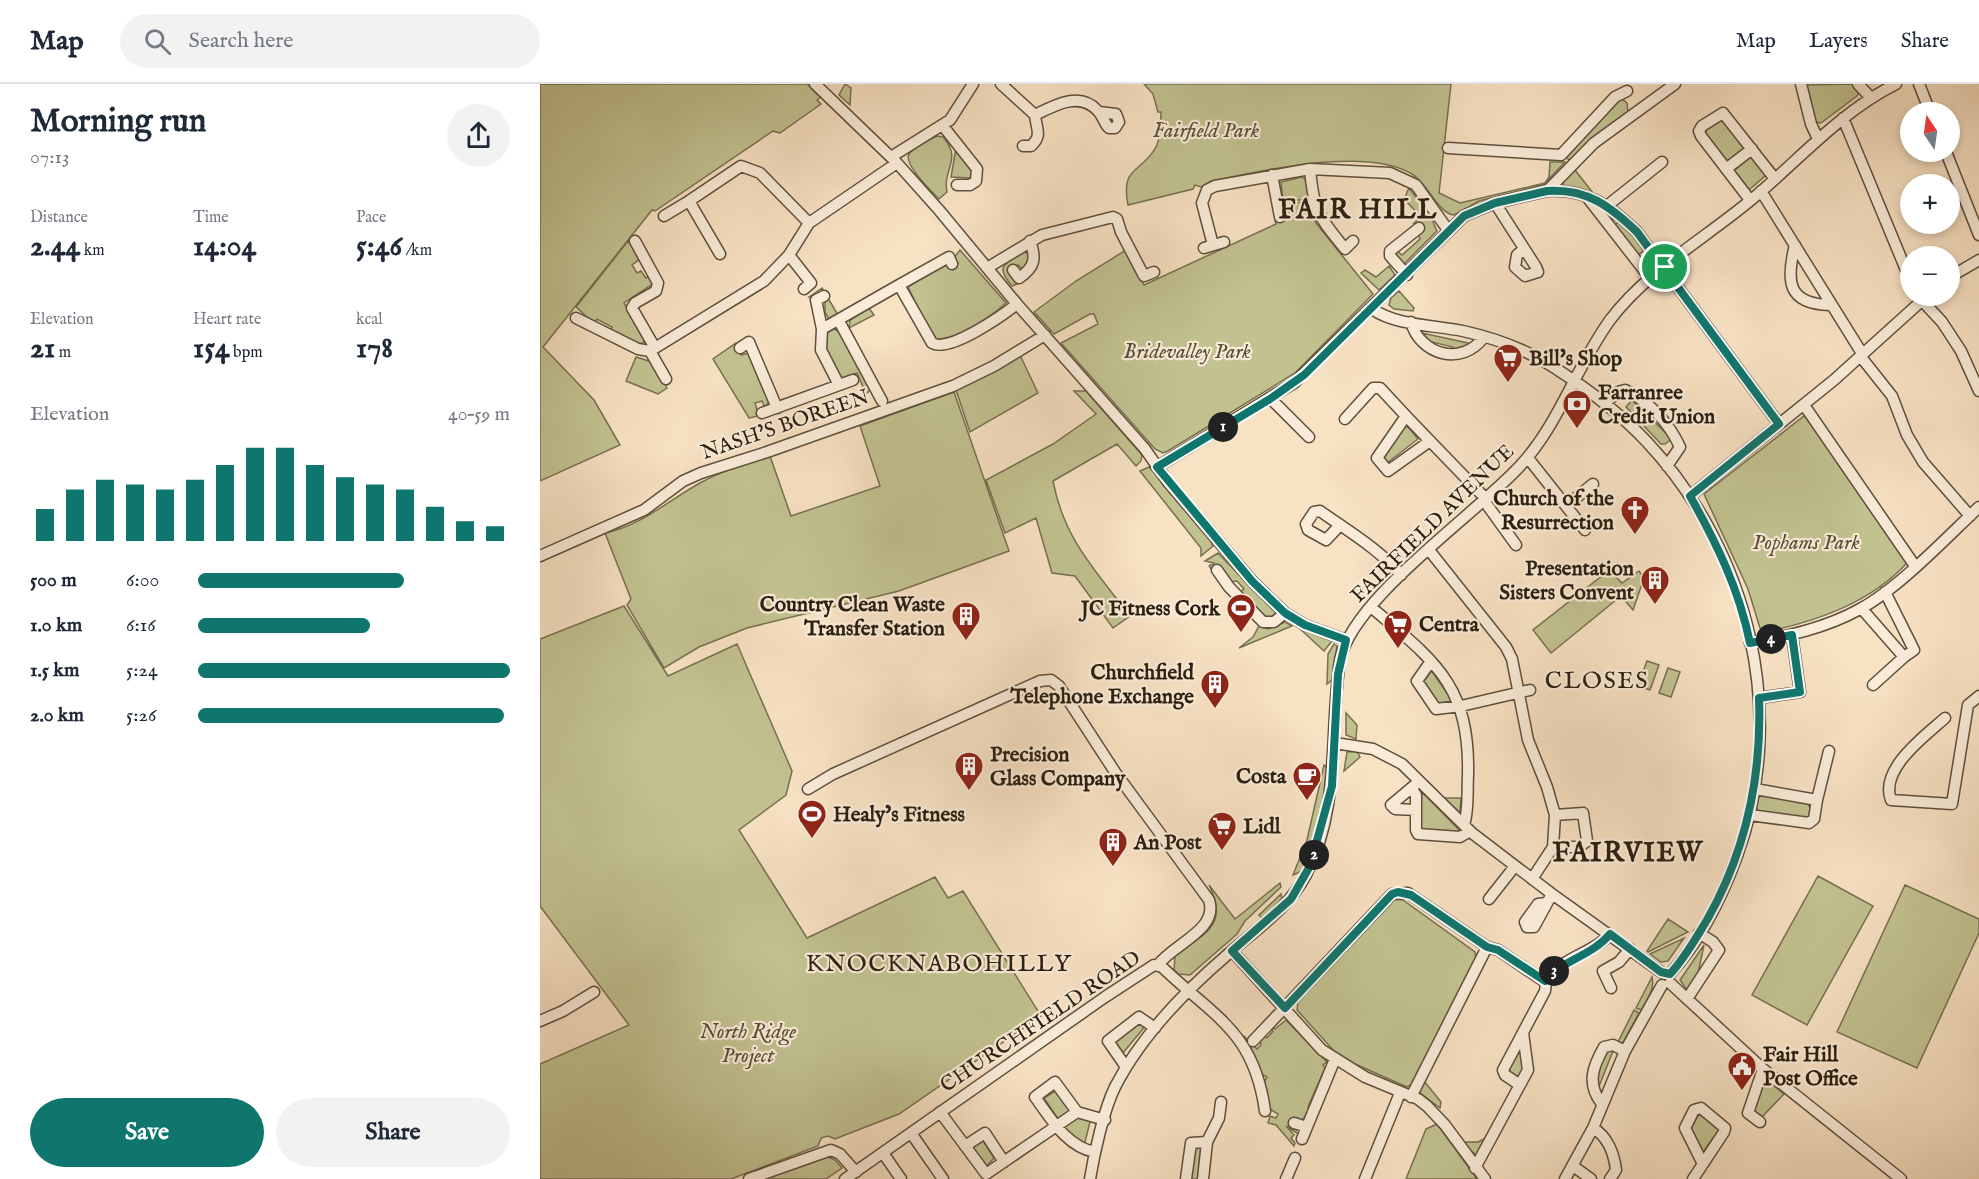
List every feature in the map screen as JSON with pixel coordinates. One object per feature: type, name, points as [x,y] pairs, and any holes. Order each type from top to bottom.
[{"type":"street","points":[[815,84],[894,160],[1145,449],[1157,467],[1252,581],[1285,613],[1305,625],[1346,640],[1338,674],[1330,798],[1319,840],[1305,877],[1280,910],[1188,991],[1155,1028],[1126,1067],[1114,1090],[1089,1179]]},
{"type":"street","points":[[576,318],[638,349],[652,350],[764,281],[789,255],[809,223],[943,126],[957,112],[973,84]]},
{"type":"street","points":[[1001,84],[1035,115],[1040,133],[1038,139],[1030,146],[1023,146]]},
{"type":"street","points":[[1547,191],[1582,154],[1637,110],[1675,84]]},
{"type":"street","points":[[1802,84],[1811,124],[1818,139]]},
{"type":"street","points":[[1858,84],[1871,98]]},
{"type":"street","name":"FAIRFIELD AVENUE","points":[[1346,640],[1371,607],[1401,575],[1486,501],[1528,458],[1549,427],[1573,381],[1610,321],[1632,294],[1761,191],[1844,118],[1871,98],[1896,84]]},
{"type":"street","points":[[1919,84],[1926,102]]},
{"type":"street","points":[[1448,148],[1561,155],[1626,87],[1637,110]]},
{"type":"street","points":[[1035,115],[1072,100],[1100,112]]},
{"type":"street","points":[[1750,200],[1701,136],[1699,131],[1701,126],[1723,113],[1775,179]]},
{"type":"street","points":[[1844,118],[1900,255]]},
{"type":"street","points":[[943,126],[977,169],[976,181],[970,186],[957,185]]},
{"type":"street","points":[[1726,169],[1752,149]]},
{"type":"street","points":[[1608,205],[1662,162]]},
{"type":"street","points":[[1950,162],[1979,235]]},
{"type":"street","points":[[664,216],[745,166],[760,173],[809,223]]},
{"type":"street","points":[[1310,169],[1313,202],[1318,215],[1345,249],[1353,242]]},
{"type":"street","points":[[1214,245],[1202,203],[1207,190],[1215,186],[1310,169],[1397,174],[1421,190],[1448,230]]},
{"type":"street","points":[[1646,174],[1653,184]]},
{"type":"street","points":[[1272,175],[1283,211]]},
{"type":"street","points":[[1157,467],[1270,399],[1304,375],[1407,274],[1448,230],[1469,212],[1495,203],[1547,191],[1566,191],[1608,205],[1637,232],[1779,424]]},
{"type":"street","points":[[1761,191],[1862,356],[1892,396],[1907,435],[1923,462],[1970,516]]},
{"type":"street","points":[[1587,197],[1650,278]]},
{"type":"street","points":[[689,201],[712,232],[720,255]]},
{"type":"street","points":[[1495,203],[1524,249]]},
{"type":"street","points":[[987,268],[1030,241],[1057,230],[1116,218],[1144,276],[1154,272]]},
{"type":"street","points":[[1407,274],[1390,256],[1390,251],[1419,228]]},
{"type":"street","points":[[635,241],[644,265],[659,286],[632,308],[666,379]]},
{"type":"street","points":[[1013,270],[1019,278],[1032,267],[1033,250],[1030,241]]},
{"type":"street","points":[[1795,245],[1788,271],[1802,301],[1810,304],[1830,305]]},
{"type":"street","points":[[789,255],[811,283],[804,289]]},
{"type":"street","points":[[822,329],[949,257],[952,264]]},
{"type":"street","points":[[1960,271],[1979,260]]},
{"type":"street","points":[[899,285],[929,341],[939,347],[950,345],[995,320],[1017,304]]},
{"type":"street","points":[[824,296],[816,300],[822,329],[821,350],[839,385]]},
{"type":"street","points":[[1690,496],[1862,356],[1913,306]]},
{"type":"street","points":[[1929,306],[1961,351],[1979,391]]},
{"type":"street","points":[[1372,309],[1389,319],[1484,337],[1553,367],[1605,403],[1647,442],[1690,496],[1722,553],[1743,608],[1759,698],[1761,730],[1750,815],[1728,882],[1699,933],[1666,978],[1624,1051],[1593,1128],[1565,1179]]},
{"type":"street","points":[[839,321],[882,401]]},
{"type":"street","points":[[1411,322],[1414,334],[1426,348],[1454,355],[1477,346],[1484,337]]},
{"type":"street","name":"NASH'S BOREEN","points":[[540,556],[644,510],[683,482],[701,473],[953,386],[994,366],[1045,335]]},
{"type":"street","points":[[740,348],[749,342],[777,408]]},
{"type":"street","points":[[762,413],[854,380]]},
{"type":"street","points":[[1346,419],[1377,386],[1486,501],[1516,545]]},
{"type":"street","points":[[1605,403],[1618,392],[1625,390],[1655,412],[1673,432],[1680,447],[1667,466]]},
{"type":"street","points":[[1270,399],[1309,437]]},
{"type":"street","points":[[1804,405],[1915,566]]},
{"type":"street","points":[[1406,416],[1377,458],[1388,471],[1430,441]]},
{"type":"street","points":[[1528,458],[1585,530]]},
{"type":"street","points":[[1566,506],[1593,484]]},
{"type":"street","points":[[1750,643],[1820,627],[1862,609],[1915,566],[1979,507]]},
{"type":"street","points":[[1340,525],[1381,554],[1401,575]]},
{"type":"street","points":[[1429,550],[1506,647],[1524,691],[1528,740],[1547,787],[1555,815],[1553,847],[1532,879]]},
{"type":"street","points":[[1217,570],[1237,589],[1263,622],[1274,622],[1285,613]]},
{"type":"street","points":[[1874,685],[1914,650],[1885,592]]},
{"type":"street","points":[[1371,607],[1431,661],[1446,680],[1461,706],[1468,764],[1467,828],[1460,837],[1420,835],[1416,830],[1416,785]]},
{"type":"street","points":[[1862,609],[1904,657]]},
{"type":"street","points":[[1759,698],[1800,692],[1792,635]]},
{"type":"street","points":[[1431,661],[1417,681],[1433,707],[1443,709],[1461,706],[1524,691]]},
{"type":"street","points":[[808,789],[833,774],[1040,681],[1052,681],[1059,686],[1115,772],[1210,903],[1210,917],[1203,927],[1168,952],[1158,965]]},
{"type":"street","points":[[1945,718],[1901,758],[1893,778],[1889,795],[1891,800],[1952,804],[1968,705],[1979,696]]},
{"type":"street","points":[[1335,743],[1380,751],[1402,764],[1416,785],[1532,879],[1549,899],[1610,934],[1630,949],[1666,978],[1763,1069],[1900,1179]]},
{"type":"street","points":[[1750,815],[1809,823],[1814,819],[1828,751]]},
{"type":"street","points":[[1416,785],[1391,807],[1416,810]]},
{"type":"street","points":[[1755,789],[1817,800]]},
{"type":"street","points":[[1553,847],[1579,847],[1587,841],[1583,813],[1555,815]]},
{"type":"street","points":[[1489,899],[1515,866]]},
{"type":"street","points":[[1253,1041],[1395,893],[1411,895],[1487,947],[1498,950],[1545,981]]},
{"type":"street","points":[[1686,999],[1719,950],[1713,942],[1699,933]]},
{"type":"street","points":[[1520,1085],[1504,1075],[1503,1070],[1545,992],[1545,981],[1552,972],[1600,944],[1610,934]]},
{"type":"street","points":[[1365,1179],[1406,1095],[1487,947]]},
{"type":"street","points":[[1611,988],[1603,971],[1619,962],[1630,949]]},
{"type":"street","points":[[1232,951],[1322,1050],[1365,1077],[1423,1103],[1445,1125],[1485,1179]]},
{"type":"street","name":"CHURCHFIELD ROAD","points":[[845,1179],[1105,997],[1150,967],[1158,965],[1220,1016],[1245,1049],[1261,1084],[1265,1111]]},
{"type":"street","points":[[540,1021],[563,1011],[594,992]]},
{"type":"street","points":[[1126,1067],[1108,1041],[1139,1017],[1155,1028]]},
{"type":"street","points":[[1475,1168],[1528,1070],[1523,1034]]},
{"type":"street","points":[[1602,1104],[1597,1098],[1592,1069],[1604,1047],[1613,1045],[1624,1051]]},
{"type":"street","points":[[1302,1139],[1335,1059]]},
{"type":"street","points":[[1760,1122],[1748,1113],[1763,1069]]},
{"type":"street","points":[[1095,1152],[1080,1149],[1056,1126],[1035,1097],[1055,1082],[1077,1112],[1105,1120]]},
{"type":"street","points":[[1203,1179],[1207,1142],[1219,1118],[1221,1102]]},
{"type":"street","points":[[1693,1179],[1703,1164],[1725,1128],[1701,1108],[1694,1110],[1685,1128],[1703,1164]]},
{"type":"street","points":[[940,1112],[986,1174],[1077,1112]]},
{"type":"street","points":[[1294,1123],[1307,1127]]},
{"type":"street","points":[[1593,1128],[1602,1133],[1609,1144],[1613,1174],[1625,1179]]},
{"type":"street","points":[[910,1133],[944,1179]]},
{"type":"street","points":[[965,1146],[985,1133],[1004,1162]]},
{"type":"street","points":[[1186,1179],[1191,1143],[1207,1142]]},
{"type":"street","points":[[749,1179],[831,1150],[840,1154],[856,1172]]},
{"type":"street","points":[[883,1153],[901,1179]]},
{"type":"street","points":[[1286,1179],[1295,1158]]},
{"type":"street","points":[[1573,1166],[1591,1179]]},
{"type":"green space","points":[[540,84],[807,84],[821,97],[817,100],[821,104],[780,133],[773,131],[655,211],[652,210],[543,347],[594,400],[620,445],[540,481]]},
{"type":"green space","points":[[845,84],[851,88],[850,105],[839,95]]},
{"type":"green space","name":"Fairfield Park","points":[[1144,84],[1451,84],[1439,193],[1460,203],[1545,183],[1479,201],[1454,215],[1443,209],[1412,174],[1392,166],[1342,161],[1285,167],[1211,181],[1201,187],[1195,185],[1193,189],[1128,205],[1127,182],[1134,170],[1151,154],[1157,145],[1160,133],[1161,112],[1158,112],[1153,94]]},
{"type":"green space","points":[[1852,84],[1859,92],[1857,96],[1821,123],[1816,122],[1804,85]]},
{"type":"green space","points":[[1621,98],[1627,103],[1628,113],[1569,160],[1566,157]]},
{"type":"green space","points":[[1721,119],[1746,149],[1729,163],[1705,136],[1707,127]]},
{"type":"green space","points":[[937,136],[943,137],[949,145],[952,158],[947,177],[947,192],[939,199],[919,178],[908,159],[914,149]]},
{"type":"green space","points":[[956,148],[973,170],[970,178],[951,177]]},
{"type":"green space","points":[[1750,156],[1755,157],[1766,172],[1765,176],[1749,190],[1745,189],[1733,172]]},
{"type":"green space","points":[[1550,162],[1565,162],[1545,183],[1549,177]]},
{"type":"green space","points":[[1575,170],[1592,194],[1564,187],[1563,181]]},
{"type":"green space","points":[[1302,177],[1308,182],[1311,204],[1304,200],[1283,200],[1281,182]]},
{"type":"green space","points":[[1409,188],[1430,215],[1437,231],[1405,263],[1400,263],[1394,252],[1397,251],[1402,255],[1420,239],[1418,234],[1422,230],[1417,223],[1413,224],[1421,217],[1404,199]]},
{"type":"green space","name":"Bridevalley Park","points":[[1301,202],[1309,206],[1316,223],[1373,294],[1295,373],[1168,451],[1163,453],[1155,449],[1061,343],[1098,324],[1094,314],[1054,334],[1034,312],[1076,281],[1126,250],[1144,285],[1276,224],[1275,221],[1284,219],[1285,214],[1291,211],[1290,204]]},
{"type":"green space","points":[[1620,221],[1646,249],[1637,256],[1615,225]]},
{"type":"green space","points":[[628,241],[641,258],[632,265],[637,273],[641,271],[646,278],[651,275],[654,283],[624,303],[644,336],[645,340],[641,345],[610,332],[612,327],[597,319],[594,325],[585,321],[586,316],[576,307]]},
{"type":"green space","points":[[960,250],[1006,303],[967,330],[941,343],[932,337],[908,287],[943,264],[950,268],[958,263],[954,258]]},
{"type":"green space","points":[[1024,252],[1029,254],[1030,263],[1023,269],[1018,265],[1009,272],[1017,284],[1012,286],[1004,274],[1004,266]]},
{"type":"green space","points":[[1389,266],[1395,275],[1379,290],[1361,273],[1365,270],[1376,277]]},
{"type":"green space","points":[[822,288],[838,315],[829,319],[825,312],[825,300],[809,297]]},
{"type":"green space","points":[[1399,291],[1414,308],[1413,311],[1394,309],[1389,305],[1391,298]]},
{"type":"green space","points":[[869,308],[874,315],[849,328],[850,320]]},
{"type":"green space","points":[[832,328],[842,333],[870,390],[866,394],[857,373],[841,378],[826,348],[827,333]]},
{"type":"green space","points":[[1422,333],[1469,345],[1453,352],[1453,347],[1432,342],[1430,346]]},
{"type":"green space","points":[[736,343],[741,355],[749,353],[771,398],[765,408],[762,401],[755,403],[759,416],[749,418],[713,359]]},
{"type":"green space","points":[[1020,355],[1038,393],[970,432],[956,390]]},
{"type":"green space","points":[[636,357],[652,362],[667,388],[658,394],[626,381]]},
{"type":"green space","points":[[1074,391],[1086,391],[1142,455],[1141,461],[1136,466],[1117,444],[1053,481],[1065,520],[1082,553],[1130,616],[1113,628],[1075,576],[1052,573],[1036,518],[1005,533],[986,480],[1053,444],[1096,414]]},
{"type":"green space","points":[[954,392],[1009,551],[899,591],[747,628],[699,647],[664,668],[627,605],[631,599],[605,533],[643,519],[688,490],[717,475],[770,456],[791,516],[880,486],[860,426]]},
{"type":"green space","points":[[1632,400],[1672,439],[1661,444],[1626,407]]},
{"type":"green space","name":"Pophams Park","points":[[1804,416],[1808,418],[1907,563],[1877,589],[1860,600],[1823,616],[1766,632],[1760,628],[1748,589],[1704,494]]},
{"type":"green space","points":[[1404,427],[1408,427],[1418,439],[1387,463],[1383,457]]},
{"type":"green space","points":[[1149,467],[1210,540],[1213,546],[1201,556],[1201,548],[1140,471]]},
{"type":"green space","points":[[1218,553],[1276,613],[1274,618],[1266,619],[1240,592],[1244,589],[1237,581],[1230,582],[1219,565],[1212,570],[1209,566],[1214,563],[1205,561]]},
{"type":"green space","points":[[1608,571],[1622,583],[1639,571],[1644,578],[1633,610],[1621,596],[1551,653],[1533,630]]},
{"type":"green space","name":"North Ridge Project","points":[[624,606],[668,676],[737,644],[792,771],[786,795],[739,830],[807,938],[935,877],[948,898],[963,891],[1041,1016],[899,1114],[835,1139],[828,1136],[821,1138],[818,1146],[731,1179],[540,1179],[540,1064],[629,1025],[540,906],[540,639]]},
{"type":"green space","points":[[1285,622],[1292,626],[1239,648],[1253,637],[1259,626],[1268,629]]},
{"type":"green space","points":[[1299,628],[1332,641],[1324,651]]},
{"type":"green space","points":[[1334,644],[1337,646],[1332,680],[1327,684],[1328,654]]},
{"type":"green space","points":[[1647,661],[1659,665],[1650,690],[1638,686]]},
{"type":"green space","points":[[1429,667],[1453,702],[1436,706],[1421,677],[1424,681],[1431,672]]},
{"type":"green space","points":[[1668,668],[1680,672],[1671,697],[1659,693]]},
{"type":"green space","points":[[1346,713],[1357,725],[1356,739],[1346,735]]},
{"type":"green space","points":[[1357,751],[1360,757],[1344,771],[1347,752]]},
{"type":"green space","points":[[1324,765],[1328,768],[1326,794],[1320,820],[1302,871],[1293,875],[1307,840]]},
{"type":"green space","points":[[1421,794],[1424,794],[1461,832],[1421,831],[1419,800]]},
{"type":"green space","points":[[1757,797],[1807,802],[1810,808],[1809,818],[1760,813],[1755,806]]},
{"type":"green space","points":[[1444,798],[1461,798],[1460,812],[1459,812]]},
{"type":"green space","points":[[1818,876],[1873,906],[1807,1025],[1752,995]]},
{"type":"green space","points":[[1280,883],[1281,887],[1245,921],[1237,934],[1190,975],[1179,974],[1174,970],[1175,956],[1204,935],[1215,920],[1215,899],[1209,885],[1235,919]]},
{"type":"green space","points":[[1905,885],[1979,919],[1979,933],[1917,1068],[1837,1032]]},
{"type":"green space","points":[[1281,894],[1282,900],[1263,919],[1259,915]]},
{"type":"green space","points":[[1395,899],[1403,900],[1475,952],[1476,960],[1413,1084],[1407,1087],[1355,1064],[1334,1051],[1297,1010],[1298,1002]]},
{"type":"green space","points":[[1668,919],[1688,932],[1648,952],[1647,951]]},
{"type":"green space","points":[[1684,938],[1668,961],[1661,962],[1650,954]]},
{"type":"green space","points":[[1704,945],[1696,983],[1687,990],[1680,980]]},
{"type":"green space","points":[[1652,977],[1648,998],[1641,1010],[1636,1008]]},
{"type":"green space","points":[[1634,1010],[1639,1013],[1621,1046],[1617,1044]]},
{"type":"green space","points":[[1286,1020],[1327,1062],[1323,1065],[1325,1068],[1308,1107],[1310,1109],[1301,1122],[1300,1135],[1286,1126],[1294,1135],[1291,1138],[1295,1143],[1294,1146],[1276,1125],[1268,1123],[1270,1116],[1276,1118],[1278,1114],[1270,1109],[1264,1082],[1267,1077],[1263,1075],[1240,1037],[1244,1036],[1257,1049],[1261,1045],[1259,1039],[1263,1035],[1267,1038],[1273,1031],[1270,1028],[1271,1025],[1275,1029]]},
{"type":"green space","points":[[1139,1022],[1143,1024],[1143,1029],[1122,1054],[1114,1045],[1114,1040]]},
{"type":"green space","points":[[1520,1044],[1524,1067],[1519,1079],[1507,1073]]},
{"type":"green space","points":[[1613,1048],[1598,1089],[1594,1078],[1606,1051]]},
{"type":"green space","points":[[1764,1078],[1784,1094],[1761,1118],[1754,1114],[1759,1081]]},
{"type":"green space","points":[[1424,1081],[1441,1102],[1440,1108],[1420,1093],[1419,1089]]},
{"type":"green space","points":[[1057,1090],[1069,1108],[1069,1113],[1058,1119],[1044,1098]]},
{"type":"green space","points":[[1700,1112],[1721,1127],[1703,1152],[1691,1129]]},
{"type":"green space","points":[[1080,1116],[1088,1118],[1090,1122],[1084,1146],[1063,1129],[1063,1126]]},
{"type":"green space","points":[[1437,1124],[1477,1179],[1406,1179],[1426,1129]]},
{"type":"green space","points":[[1488,1137],[1477,1156],[1466,1146],[1466,1142],[1478,1142]]},
{"type":"green space","points":[[982,1139],[994,1158],[987,1166],[971,1147]]},
{"type":"green space","points":[[1202,1146],[1199,1179],[1189,1179],[1193,1148]]},
{"type":"green space","points":[[826,1156],[835,1160],[842,1168],[826,1179],[759,1179]]},
{"type":"place","name":"Bill's Shop","points":[[1508,384]]},
{"type":"place","name":"Farranree Credit Union","points":[[1577,430]]},
{"type":"place","name":"Church of the Resurrection","points":[[1635,536]]},
{"type":"place","name":"Presentation Sisters Convent","points":[[1655,606]]},
{"type":"place","name":"JC Fitness Cork","points":[[1241,634]]},
{"type":"place","name":"Country Clean Waste Transfer Station","points":[[966,642]]},
{"type":"place","name":"Centra","points":[[1398,650]]},
{"type":"place","name":"Churchfield Telephone Exchange","points":[[1215,710]]},
{"type":"place","name":"Precision Glass Company","points":[[969,792]]},
{"type":"place","name":"Costa","points":[[1307,802]]},
{"type":"place","name":"Healy’s Fitness","points":[[812,840]]},
{"type":"place","name":"Lidl","points":[[1222,852]]},
{"type":"place","name":"An Post","points":[[1113,868]]},
{"type":"place","name":"Fair Hill Post Office","points":[[1742,1092]]},
{"type":"district","name":"FAIR HILL","points":[[1358,209]]},
{"type":"district","name":"CLOSES","points":[[1597,680]]},
{"type":"district","name":"FAIRVIEW","points":[[1628,852]]},
{"type":"district","name":"KNOCKNABOHILLY","points":[[939,963]]},
{"type":"route","points":[[1547,191],[1566,191],[1587,197],[1608,205],[1615,211],[1650,246],[1665,267],[1779,424],[1690,496],[1722,553],[1743,608],[1750,643],[1792,635],[1800,692],[1759,698],[1761,730],[1754,796],[1740,849],[1728,882],[1699,933],[1670,974],[1667,971],[1661,972],[1610,934],[1600,944],[1552,972],[1545,981],[1498,950],[1487,947],[1408,893],[1398,892],[1392,894],[1285,1008],[1232,951],[1291,899],[1310,866],[1324,822],[1332,786],[1336,690],[1343,645],[1346,640],[1305,625],[1285,613],[1252,581],[1157,467],[1270,399],[1304,375],[1407,274],[1448,230],[1469,212],[1479,208],[1547,191]]}]
